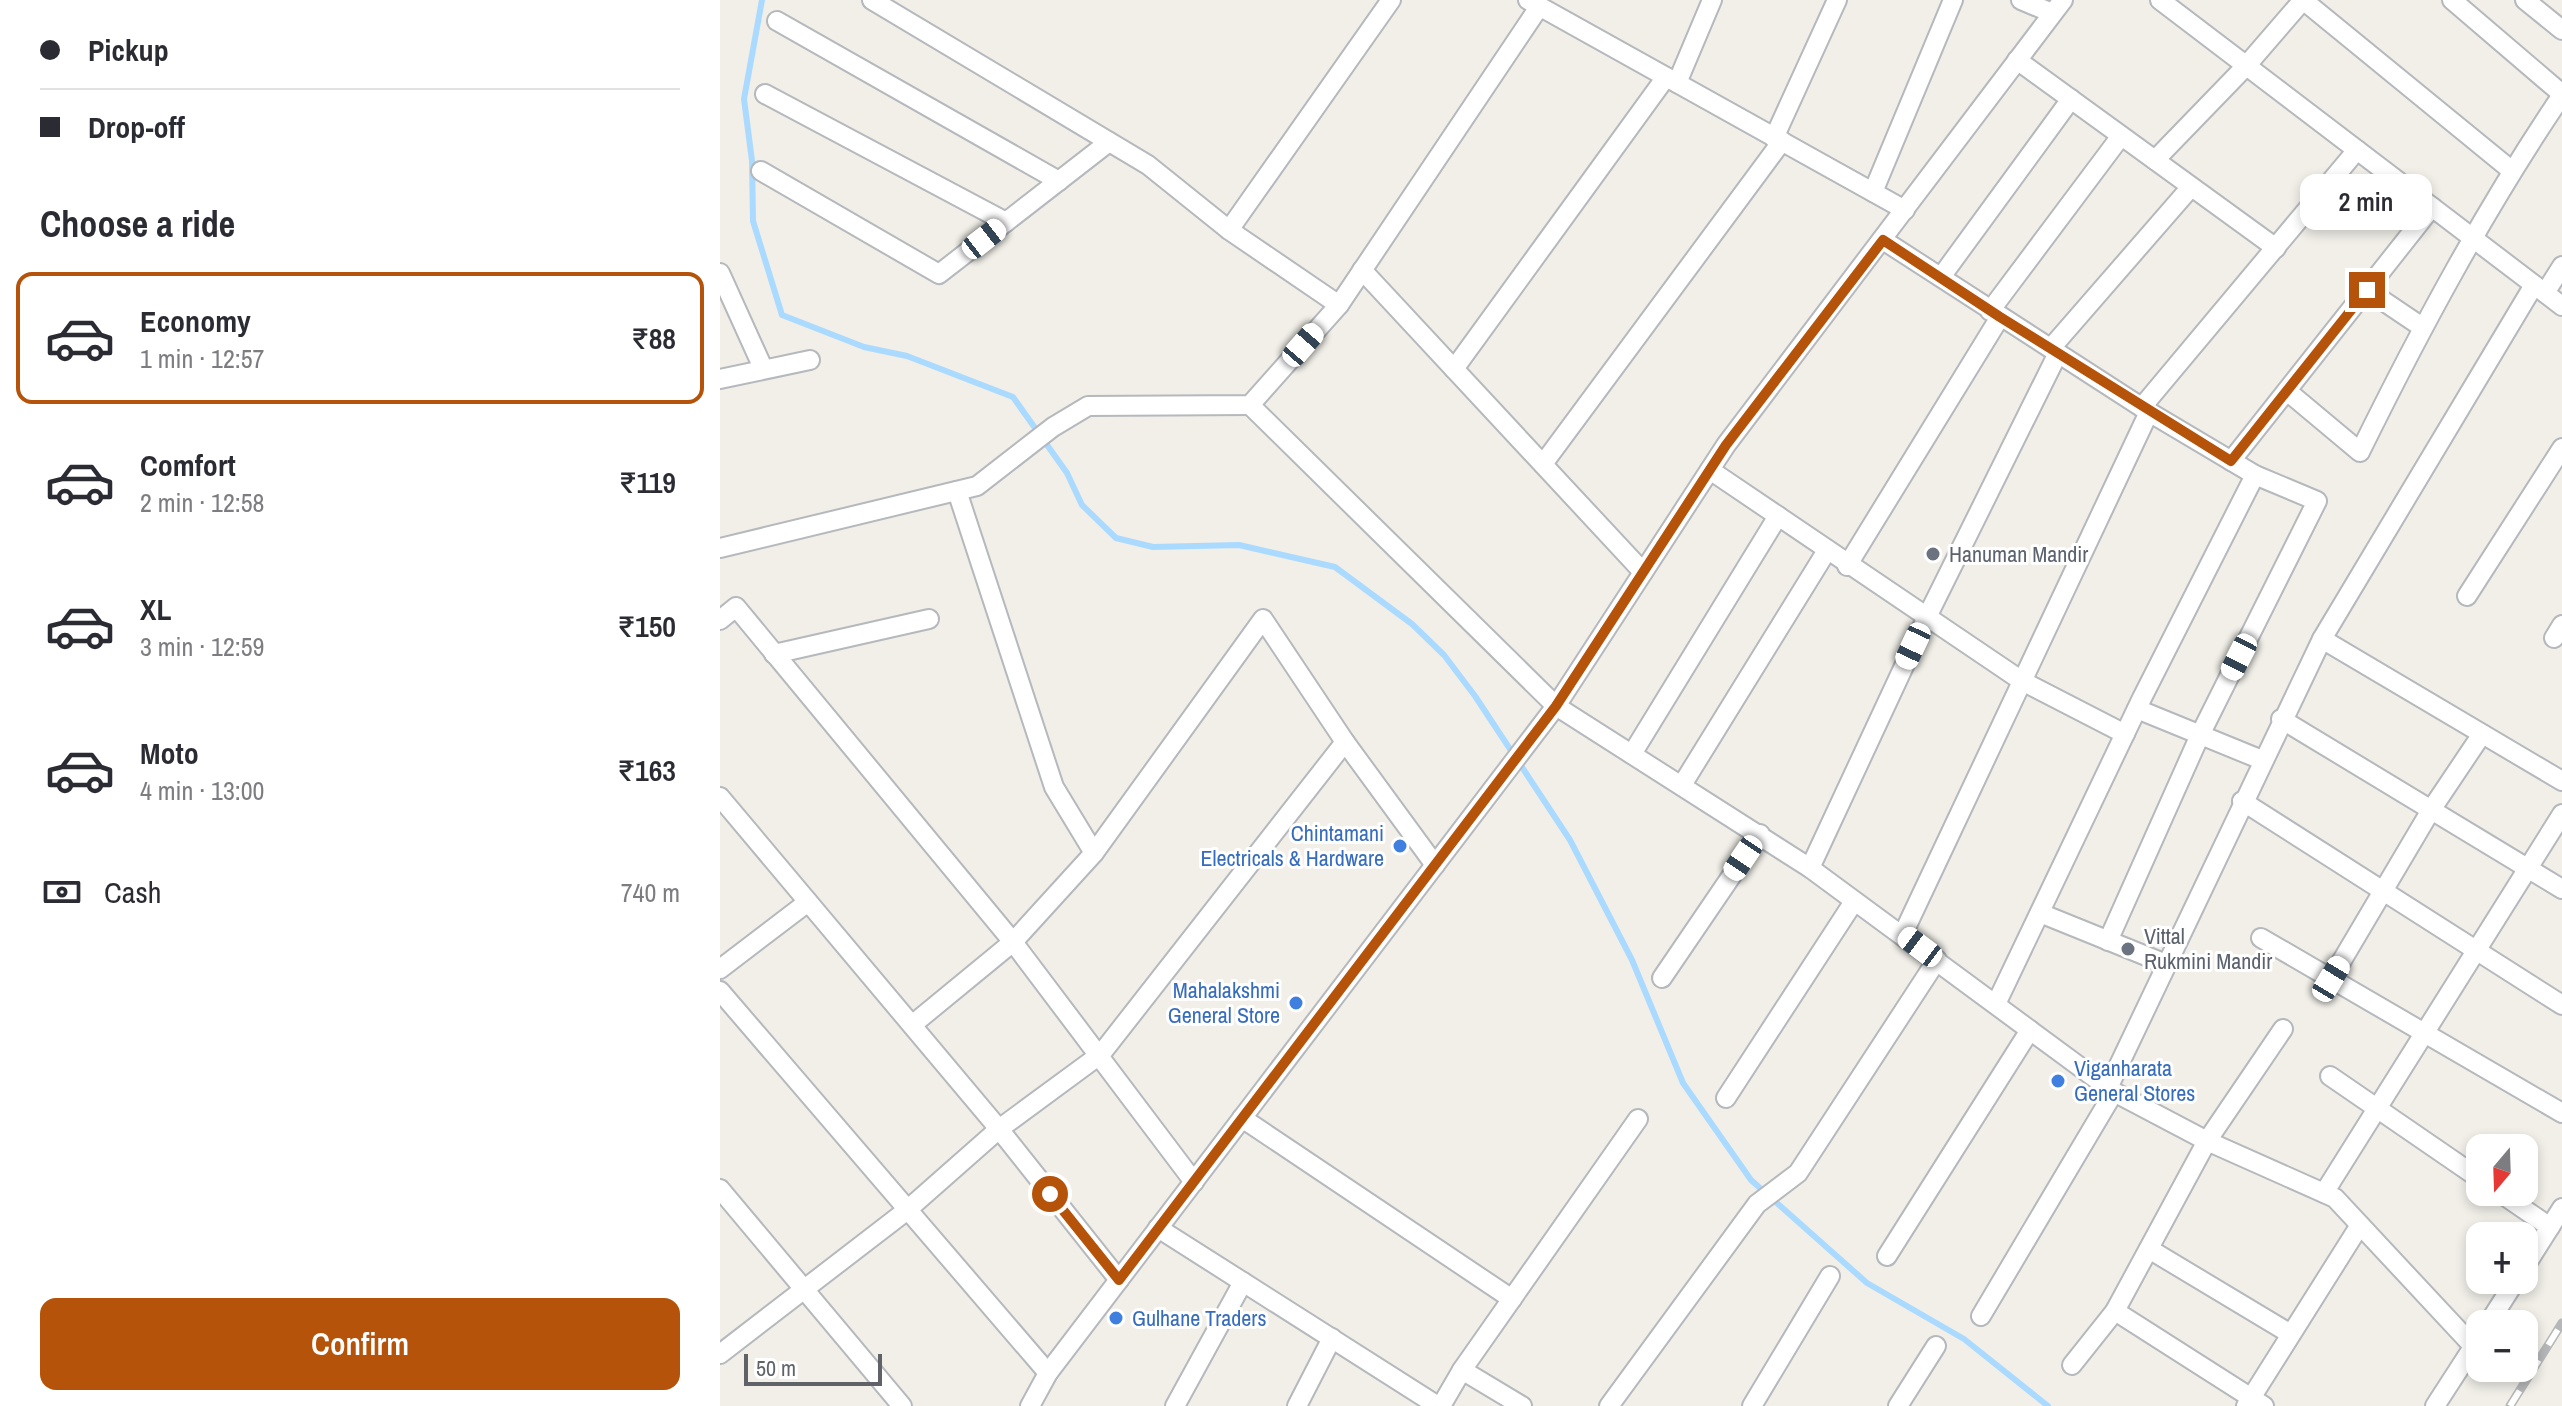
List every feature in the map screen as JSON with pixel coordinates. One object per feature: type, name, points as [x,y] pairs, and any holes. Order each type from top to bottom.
[{"type":"street","points":[[872,0],[1148,165],[1229,230],[1339,305]]},
{"type":"street","points":[[1229,230],[1391,0]]},
{"type":"street","points":[[1454,369],[1671,80],[1712,0]]},
{"type":"street","points":[[1543,464],[1778,140],[1837,0]]},
{"type":"street","points":[[1873,192],[1953,0]]},
{"type":"street","points":[[1030,1406],[1048,1373],[1556,706],[1710,470],[2058,6],[2021,0]]},
{"type":"street","points":[[2160,0],[2562,306]]},
{"type":"street","points":[[2155,160],[2246,66],[2303,0],[2511,170]]},
{"type":"street","points":[[2287,391],[2360,452],[2422,327],[2472,237],[2511,170],[2562,94],[2452,0]]},
{"type":"street","points":[[2525,0],[2562,30]]},
{"type":"street","points":[[1250,405],[1339,305],[1534,4],[1905,210]]},
{"type":"street","points":[[777,21],[1059,181]]},
{"type":"street","points":[[2017,60],[2276,248]]},
{"type":"street","points":[[765,94],[1006,222]]},
{"type":"street","points":[[1941,277],[2071,99]]},
{"type":"street","points":[[1847,566],[1995,314],[2121,136]]},
{"type":"street","points":[[761,171],[939,274],[1109,142]]},
{"type":"street","points":[[1903,934],[2146,410],[2357,150]]},
{"type":"street","points":[[1810,868],[2055,350],[2191,187]]},
{"type":"street","points":[[2231,461],[2432,207]]},
{"type":"street","points":[[1883,240],[2146,410],[2255,475],[2317,501],[2200,735],[2108,941]]},
{"type":"street","points":[[1981,1316],[2111,1090],[2242,801],[2322,639],[2540,289],[2562,266]]},
{"type":"street","points":[[1362,270],[1643,572]]},
{"type":"street","points":[[720,273],[763,368]]},
{"type":"street","points":[[2367,290],[2422,327]]},
{"type":"street","points":[[720,379],[810,360]]},
{"type":"street","points":[[720,548],[977,486],[1053,427],[1088,406],[1250,405],[1556,706],[1810,868],[1853,903],[1903,934],[2111,1090],[2207,1141],[2335,1198],[2466,1331]]},
{"type":"street","points":[[2467,596],[2562,448]]},
{"type":"street","points":[[1710,470],[1826,552],[2022,681],[2125,734]]},
{"type":"street","points":[[1996,1004],[2137,709],[2255,475]]},
{"type":"street","points":[[957,491],[1054,787],[1094,853]]},
{"type":"street","points":[[1632,754],[1778,516]]},
{"type":"street","points":[[1682,785],[1826,552]]},
{"type":"street","points":[[720,620],[736,607],[1013,942],[1101,1054],[1194,1182]]},
{"type":"street","points":[[774,654],[929,619]]},
{"type":"street","points":[[912,1025],[1013,942],[1094,853],[1263,619],[1345,742],[1435,865]]},
{"type":"street","points":[[2322,639],[2562,781]]},
{"type":"street","points":[[2137,709],[2262,760]]},
{"type":"street","points":[[2281,719],[2562,889]]},
{"type":"street","points":[[2331,979],[2431,810],[2482,734]]},
{"type":"street","points":[[720,1354],[802,1287],[906,1211],[999,1129],[1101,1054],[1345,742]]},
{"type":"street","points":[[720,797],[999,1129],[1119,1280]]},
{"type":"street","points":[[2242,801],[2562,1005]]},
{"type":"street","points":[[2324,1193],[2562,814]]},
{"type":"street","points":[[1662,978],[1760,834]]},
{"type":"street","points":[[720,969],[808,902]]},
{"type":"street","points":[[1726,1098],[1853,903]]},
{"type":"street","points":[[2040,913],[2166,964]]},
{"type":"street","points":[[2261,938],[2562,1113]]},
{"type":"street","points":[[1609,1406],[1757,1204],[1798,1173],[1937,960]]},
{"type":"street","points":[[720,991],[1048,1373]]},
{"type":"street","points":[[2072,1365],[2115,1311],[2207,1141],[2283,1029]]},
{"type":"street","points":[[1887,1256],[2030,1030]]},
{"type":"street","points":[[2330,1076],[2466,1169]]},
{"type":"street","points":[[1242,1118],[1512,1299]]},
{"type":"street","points":[[1158,1228],[1440,1406],[1638,1119]]},
{"type":"street","points":[[720,1189],[902,1406]]},
{"type":"street","points":[[2519,1206],[2550,1227]]},
{"type":"street","points":[[2538,1246],[2562,1208]]},
{"type":"street","points":[[2115,1311],[2254,1403],[2289,1333],[2360,1225]]},
{"type":"street","points":[[2149,1249],[2289,1333]]},
{"type":"street","points":[[1752,1406],[1830,1276]]},
{"type":"street","points":[[1175,1406],[1243,1282]]},
{"type":"street","points":[[1297,1406],[1332,1338]]},
{"type":"street","points":[[1898,1406],[1936,1346]]},
{"type":"street","points":[[2435,1406],[2466,1359]]},
{"type":"street","points":[[1462,1370],[1522,1406]]},
{"type":"waterway","points":[[762,0],[744,99],[752,161],[753,221],[782,315],[864,347],[907,356],[1013,397],[1067,473],[1082,505],[1116,538],[1153,547],[1239,545],[1335,567],[1412,624],[1444,655],[1475,696],[1570,840],[1632,960],[1683,1083],[1751,1180],[1867,1283],[1964,1339],[2048,1406]]},
{"type":"railway","points":[[2510,1406],[2562,1323]]},
{"type":"place","name":"Hanuman Mandir","points":[[1933,554]]},
{"type":"place","name":"Chintamani Electricals & Hardware","points":[[1400,846]]},
{"type":"place","name":"Vittal Rukmini Mandir","points":[[2128,949]]},
{"type":"place","name":"Mahalakshmi General Store","points":[[1296,1003]]},
{"type":"place","name":"Viganharata General Stores","points":[[2058,1081]]},
{"type":"place","name":"Gulhane Traders","points":[[1116,1318]]},
{"type":"route","points":[[1050,1194],[1119,1280],[1556,706],[1726,445],[1883,240],[2149,412],[2231,461],[2367,290]]}]
